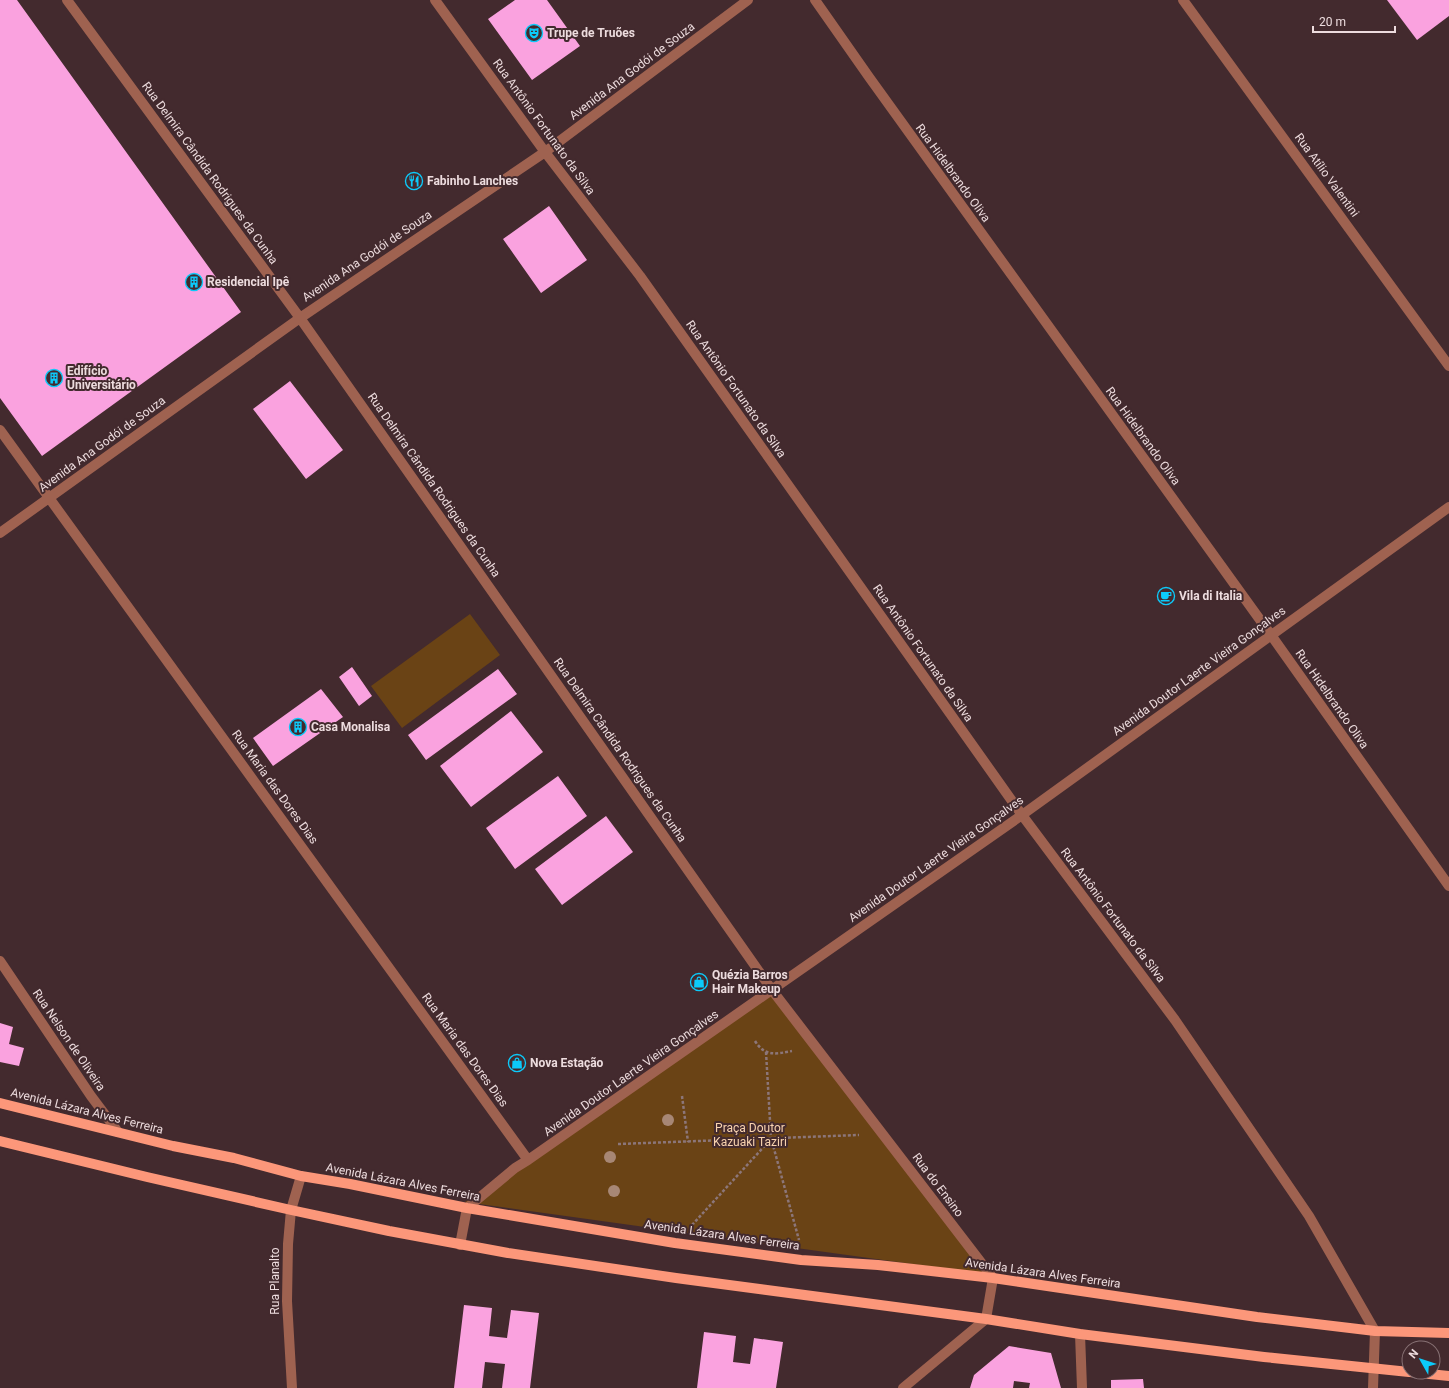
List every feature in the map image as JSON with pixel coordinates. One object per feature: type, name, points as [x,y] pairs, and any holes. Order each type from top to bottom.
[{"type":"main road","name":"Avenida Lázara Alves Ferreira","points":[[0,1103],[173,1146],[234,1158],[301,1176],[350,1184],[466,1208],[675,1243],[801,1260],[878,1265],[992,1278],[1257,1317],[1375,1331],[1449,1333]]},
{"type":"main road","points":[[0,1141],[147,1178],[291,1210],[460,1245],[580,1265],[986,1319],[1080,1334],[1264,1357],[1401,1371]]},
{"type":"street","name":"Rua Delmira Cândida Rodrigues da Cunha","points":[[67,0],[300,318],[772,990]]},
{"type":"street","name":"Rua Antônio Fortunato da Silva","points":[[435,0],[545,152],[640,276],[1022,815],[1175,1020],[1309,1216],[1375,1331]]},
{"type":"street","name":"Avenida Ana Godói de Souza","points":[[0,533],[300,318],[545,152],[748,0]]},
{"type":"street","name":"Rua Hidelbrando Oliva","points":[[815,0],[1271,635],[1449,886]]},
{"type":"street","name":"Rua Atílio Valentini","points":[[1183,0],[1449,366]]},
{"type":"street","name":"Rua Maria das Dores Dias","points":[[0,430],[528,1160]]},
{"type":"street","name":"Avenida Doutor Laerte Vieira Gonçalves","points":[[466,1208],[515,1168],[1022,815],[1449,507]]},
{"type":"street","name":"Rua Nelson de Oliveira","points":[[0,961],[91,1096],[118,1132]]},
{"type":"street","name":"Rua do Ensino","points":[[772,990],[992,1278]]},
{"type":"street","name":"Rua Planalto","points":[[292,1388],[287,1301],[288,1244],[291,1210],[301,1176]]},
{"type":"street","points":[[460,1245],[466,1208]]},
{"type":"street","points":[[903,1388],[986,1319],[992,1278]]},
{"type":"street","points":[[1373,1388],[1375,1331]]},
{"type":"street","points":[[1080,1334],[1082,1388]]},
{"type":"path","points":[[755,1041],[759,1048],[766,1052],[779,1053],[792,1051]]},
{"type":"path","points":[[766,1052],[771,1138],[798,1234],[801,1260]]},
{"type":"path","points":[[682,1096],[688,1142]]},
{"type":"path","points":[[618,1144],[883,1134]]},
{"type":"path","points":[[675,1243],[771,1138]]},
{"type":"green space","points":[[470,614],[500,655],[402,728],[371,686]]},
{"type":"green space","name":"Praça Doutor Kazuaki Taziri","points":[[772,990],[992,1275],[465,1202]]},
{"type":"building","points":[[0,0],[17,0],[241,312],[42,456],[0,398]]},
{"type":"building","name":"Trupe de Truões","points":[[515,0],[547,0],[580,46],[532,80],[488,19]]},
{"type":"building","points":[[1387,0],[1449,0],[1449,16],[1417,40]]},
{"type":"building","points":[[549,206],[587,260],[541,293],[503,239]]},
{"type":"building","points":[[290,381],[343,450],[306,479],[253,409]]},
{"type":"building","name":"Casa Monalisa","points":[[352,667],[372,696],[359,706],[339,677]]},
{"type":"building","points":[[498,669],[517,694],[426,760],[408,735]]},
{"type":"building","name":"Casa Monalisa","points":[[321,689],[343,717],[273,766],[253,738]]},
{"type":"building","points":[[511,711],[543,752],[471,807],[440,766]]},
{"type":"building","points":[[558,776],[587,816],[515,869],[486,828]]},
{"type":"building","points":[[606,816],[633,852],[562,905],[535,869]]},
{"type":"building","points":[[0,1023],[13,1027],[9,1044],[24,1048],[19,1066],[0,1062]]},
{"type":"building","points":[[464,1305],[492,1308],[489,1336],[507,1338],[511,1310],[539,1313],[530,1388],[502,1388],[505,1364],[485,1362],[482,1388],[454,1388]]},
{"type":"building","points":[[704,1332],[736,1336],[733,1362],[750,1364],[754,1338],[783,1342],[776,1388],[697,1388]]},
{"type":"building","points":[[1009,1346],[1051,1353],[1061,1388],[1029,1388],[1030,1383],[1014,1381],[1013,1388],[970,1388],[974,1375]]},
{"type":"building","points":[[1143,1379],[1144,1388],[1111,1388],[1111,1380]]},
{"type":"place","name":"Trupe de Truões","points":[[534,33]]},
{"type":"place","name":"Fabinho Lanches","points":[[414,181]]},
{"type":"place","name":"Residencial Ipê","points":[[194,282]]},
{"type":"place","name":"Edifício Universitário","points":[[54,378]]},
{"type":"place","name":"Vila di Italia","points":[[1166,596]]},
{"type":"place","name":"Casa Monalisa","points":[[298,727]]},
{"type":"place","name":"Quézia Barros Hair Makeup","points":[[699,982]]},
{"type":"place","name":"Nova Estação","points":[[517,1063]]}]
